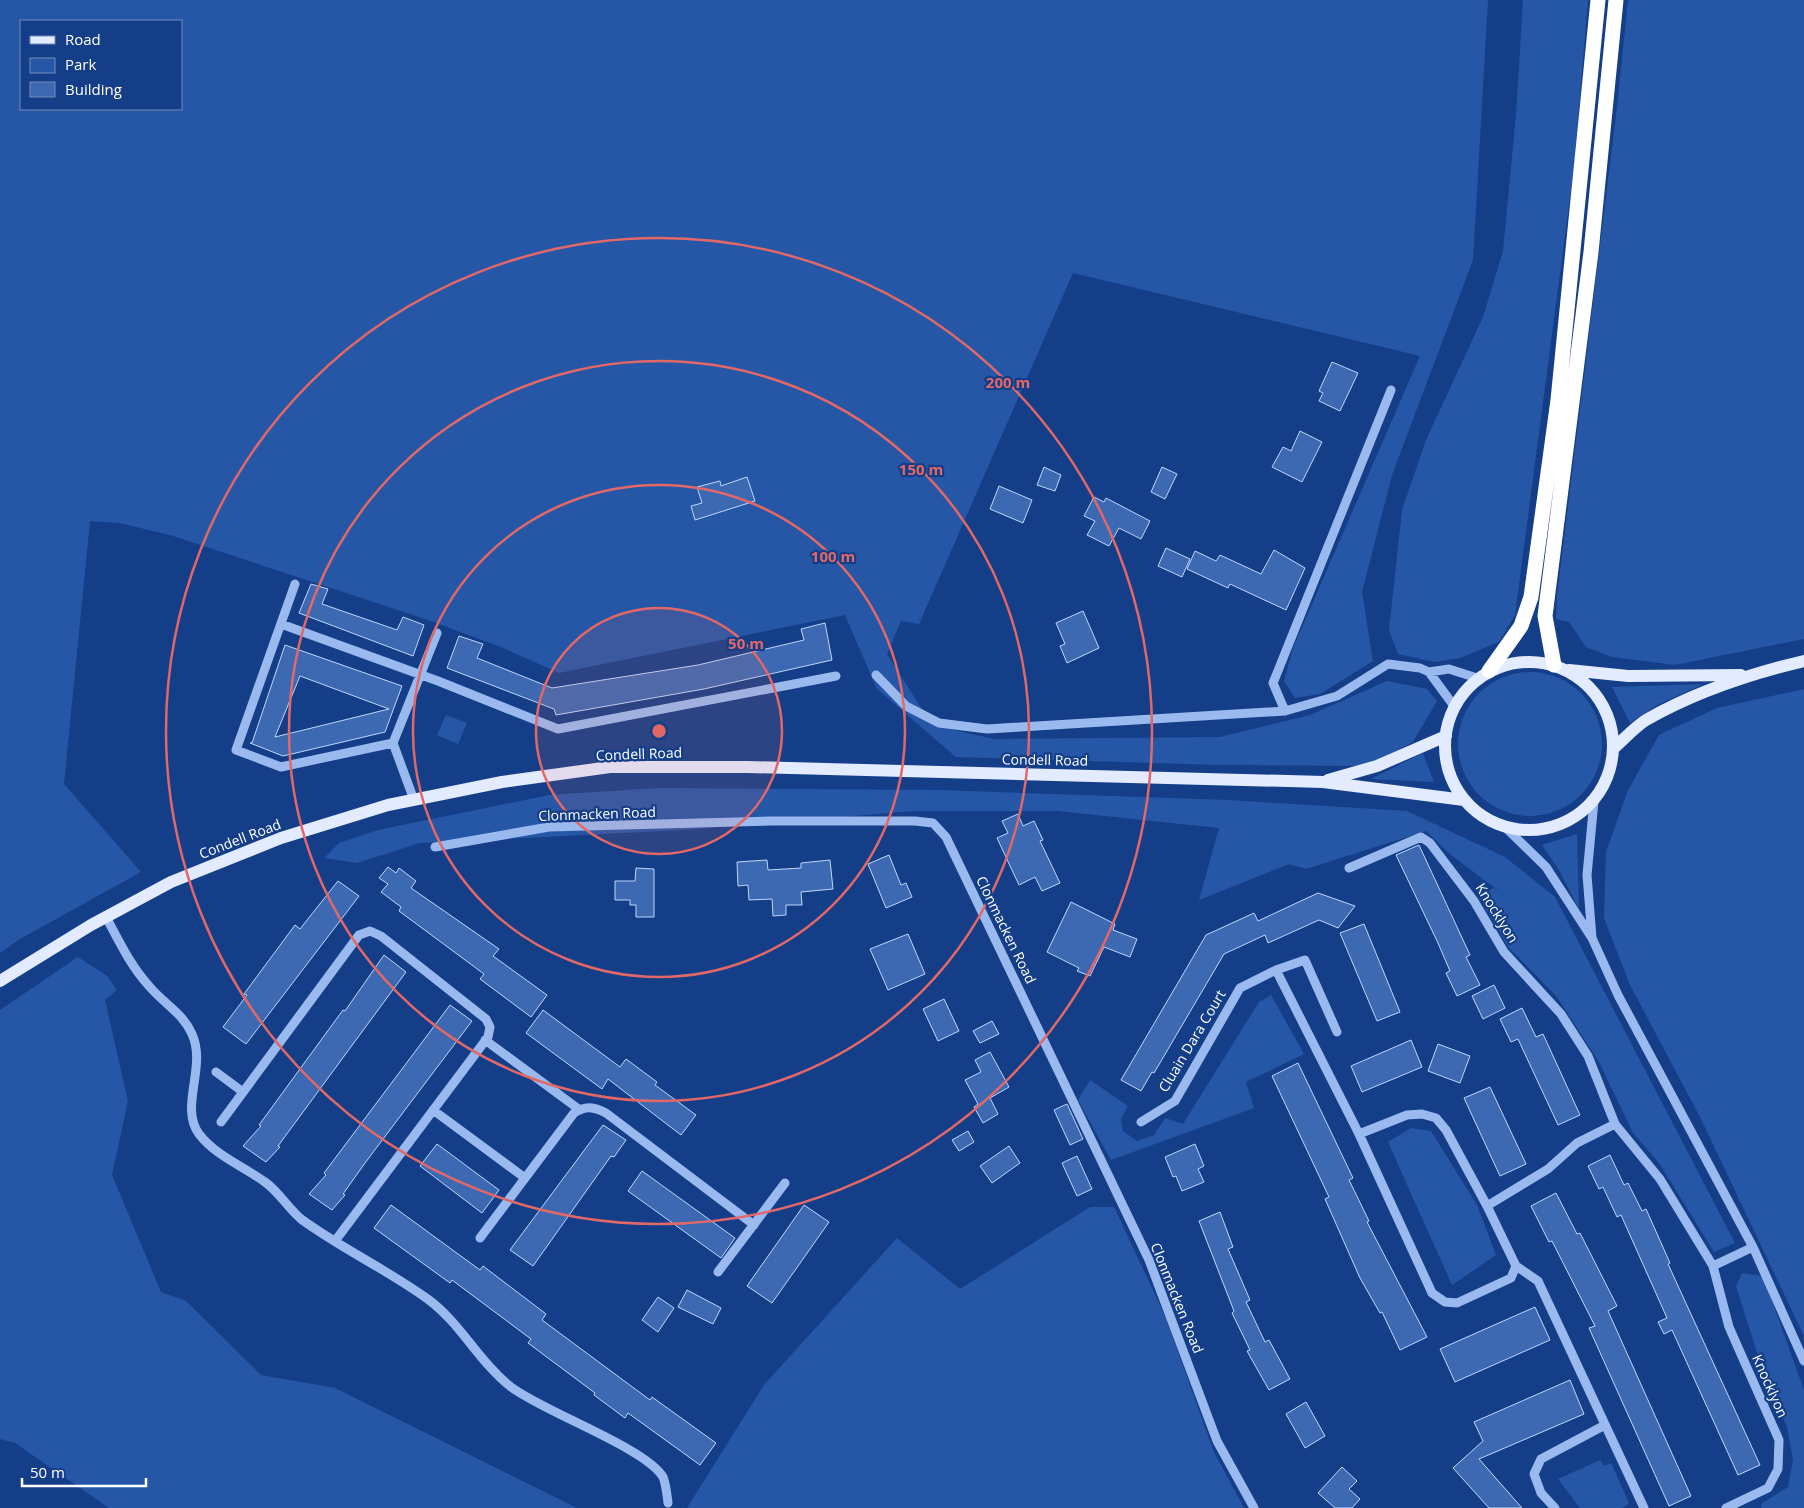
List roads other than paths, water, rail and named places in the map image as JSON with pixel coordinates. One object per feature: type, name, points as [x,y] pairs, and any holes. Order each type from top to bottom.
[{"type":"highway","points":[[1483,674],[1506,649],[1520,626],[1531,597],[1558,400],[1598,0]]},
{"type":"highway","points":[[1559,667],[1545,616],[1591,252],[1616,0]]},
{"type":"main road","points":[[1614,748],[1645,721],[1679,703],[1748,674],[1804,661]]},
{"type":"main road","points":[[1559,667],[1581,679],[1595,693],[1609,719],[1614,748],[1612,767],[1605,785],[1594,801],[1580,815],[1563,824],[1544,830],[1525,831],[1506,828],[1476,812],[1464,800],[1452,781],[1446,759],[1446,736],[1454,706],[1464,690],[1483,674],[1512,664],[1533,662],[1628,676],[1748,674]]},
{"type":"main road","points":[[1323,782],[1376,766],[1446,736]]},
{"type":"main road","name":"Condell Road","points":[[0,981],[106,917],[171,882],[281,838],[388,805],[502,782],[610,767],[748,767],[1323,782]]},
{"type":"main road","points":[[1323,782],[1464,800]]},
{"type":"street","points":[[1285,711],[1273,683],[1391,390]]},
{"type":"street","points":[[296,584],[236,750],[280,767],[393,743]]},
{"type":"street","points":[[281,624],[558,728],[836,676]]},
{"type":"street","points":[[414,800],[393,743],[437,633]]},
{"type":"street","points":[[876,675],[906,706],[938,723],[987,729],[1285,711],[1337,696],[1388,664],[1420,668],[1429,672],[1454,706]]},
{"type":"street","points":[[1429,672],[1448,669],[1483,674]]},
{"type":"street","points":[[1592,938],[1587,876],[1594,801]]},
{"type":"street","name":"Clonmacken Road","points":[[435,847],[549,827],[771,821],[915,821],[933,824],[946,838],[1148,1260],[1217,1440],[1254,1508]]},
{"type":"street","points":[[1506,828],[1546,867],[1592,938],[1621,1000],[1753,1247],[1804,1361]]},
{"type":"street","name":"Knocklyon","points":[[1349,868],[1421,837],[1430,843],[1474,901],[1504,952],[1561,1014],[1588,1056],[1615,1124],[1660,1179],[1713,1266],[1729,1328],[1779,1440],[1778,1469],[1768,1488],[1742,1505],[1726,1508]]},
{"type":"street","points":[[106,917],[128,961],[150,988],[184,1020],[193,1035],[197,1078],[190,1110],[194,1126],[213,1149],[266,1183],[299,1217],[335,1242],[428,1299],[448,1315],[486,1363],[511,1387],[546,1409],[617,1444],[647,1462],[663,1477],[668,1502]]},
{"type":"street","points":[[221,1122],[359,935],[370,931],[381,936],[486,1019],[490,1027],[486,1040],[335,1242]]},
{"type":"street","name":"Cluain Dara Court","points":[[1141,1122],[1175,1101],[1240,988],[1276,970],[1305,960],[1336,1032]]},
{"type":"street","points":[[1276,970],[1359,1134],[1432,1292],[1445,1302],[1457,1303],[1511,1278],[1516,1266]]},
{"type":"street","points":[[486,1040],[580,1110]]},
{"type":"street","points":[[216,1072],[243,1092]]},
{"type":"street","points":[[480,1238],[574,1113],[591,1108],[606,1113],[754,1225]]},
{"type":"street","points":[[433,1110],[525,1178]]},
{"type":"street","points":[[1359,1134],[1407,1115],[1422,1114],[1436,1118],[1446,1130],[1516,1266],[1538,1281],[1644,1508]]},
{"type":"street","points":[[1486,1206],[1548,1169],[1577,1143],[1615,1124]]},
{"type":"street","points":[[718,1272],[785,1182]]},
{"type":"street","points":[[1713,1266],[1753,1247]]},
{"type":"street","points":[[1555,1508],[1541,1493],[1534,1474],[1542,1459],[1605,1425]]}]
